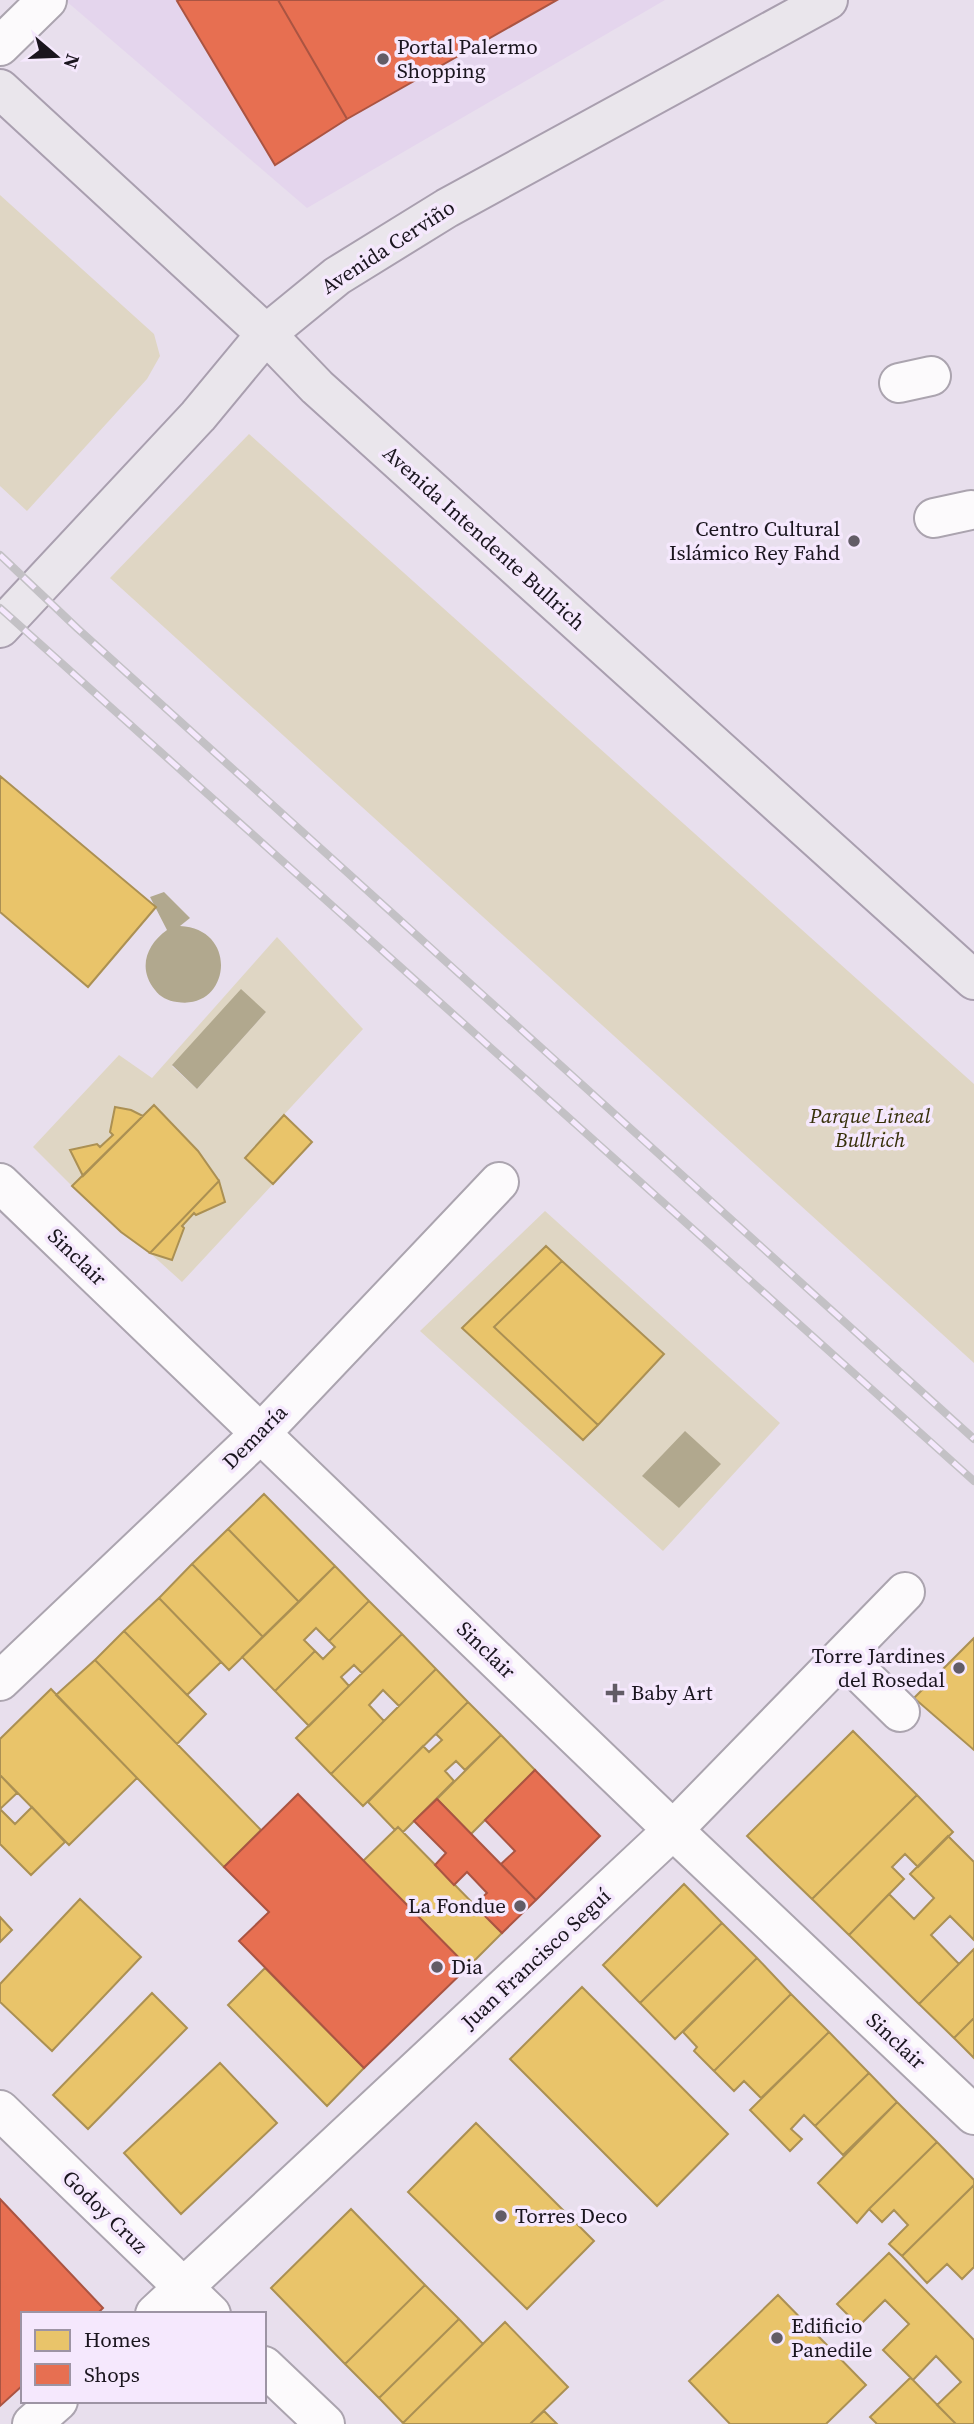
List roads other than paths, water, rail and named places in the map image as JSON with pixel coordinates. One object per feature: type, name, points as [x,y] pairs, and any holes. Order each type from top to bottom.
[{"type":"main road","name":"Avenida Cerviño","points":[[0,628],[198,416],[266,334],[337,276],[447,208],[828,0]]},
{"type":"main road","name":"Avenida Intendente Bullrich","points":[[0,89],[266,334],[317,387],[974,980]]},
{"type":"street","points":[[0,47],[47,0]]},
{"type":"street","points":[[934,518],[971,510]]},
{"type":"street","name":"Demaría","points":[[0,1681],[261,1433],[499,1182]]},
{"type":"street","name":"Sinclair","points":[[0,1183],[673,1830],[974,2115]]},
{"type":"street","name":"Juan Francisco Seguí","points":[[161,2312],[197,2301],[673,1830],[905,1592]]},
{"type":"street","points":[[843,1656],[900,1712]]},
{"type":"street","name":"Godoy Cruz","points":[[0,2110],[197,2301]]},
{"type":"street","points":[[266,2368],[325,2424]]},
{"type":"street","points":[[32,2424],[56,2403]]},
{"type":"railway","points":[[0,555],[78,629],[974,1439]]},
{"type":"railway","points":[[0,608],[974,1481]]},
{"type":"place","name":"Portal Palermo Shopping","points":[[383,59]]},
{"type":"place","name":"Centro Cultural Islámico Rey Fahd","points":[[854,541]]},
{"type":"place","name":"Torre Jardines del Rosedal","points":[[959,1668]]},
{"type":"place","name":"Baby Art","points":[[615,1693]]},
{"type":"place","name":"La Fondue","points":[[520,1906]]},
{"type":"place","name":"Dia","points":[[437,1967]]},
{"type":"place","name":"Torres Deco","points":[[501,2216]]},
{"type":"place","name":"Edificio Panedile","points":[[777,2338]]},
{"type":"park label","name":"Parque Lineal Bullrich","points":[[870,1128]]}]
